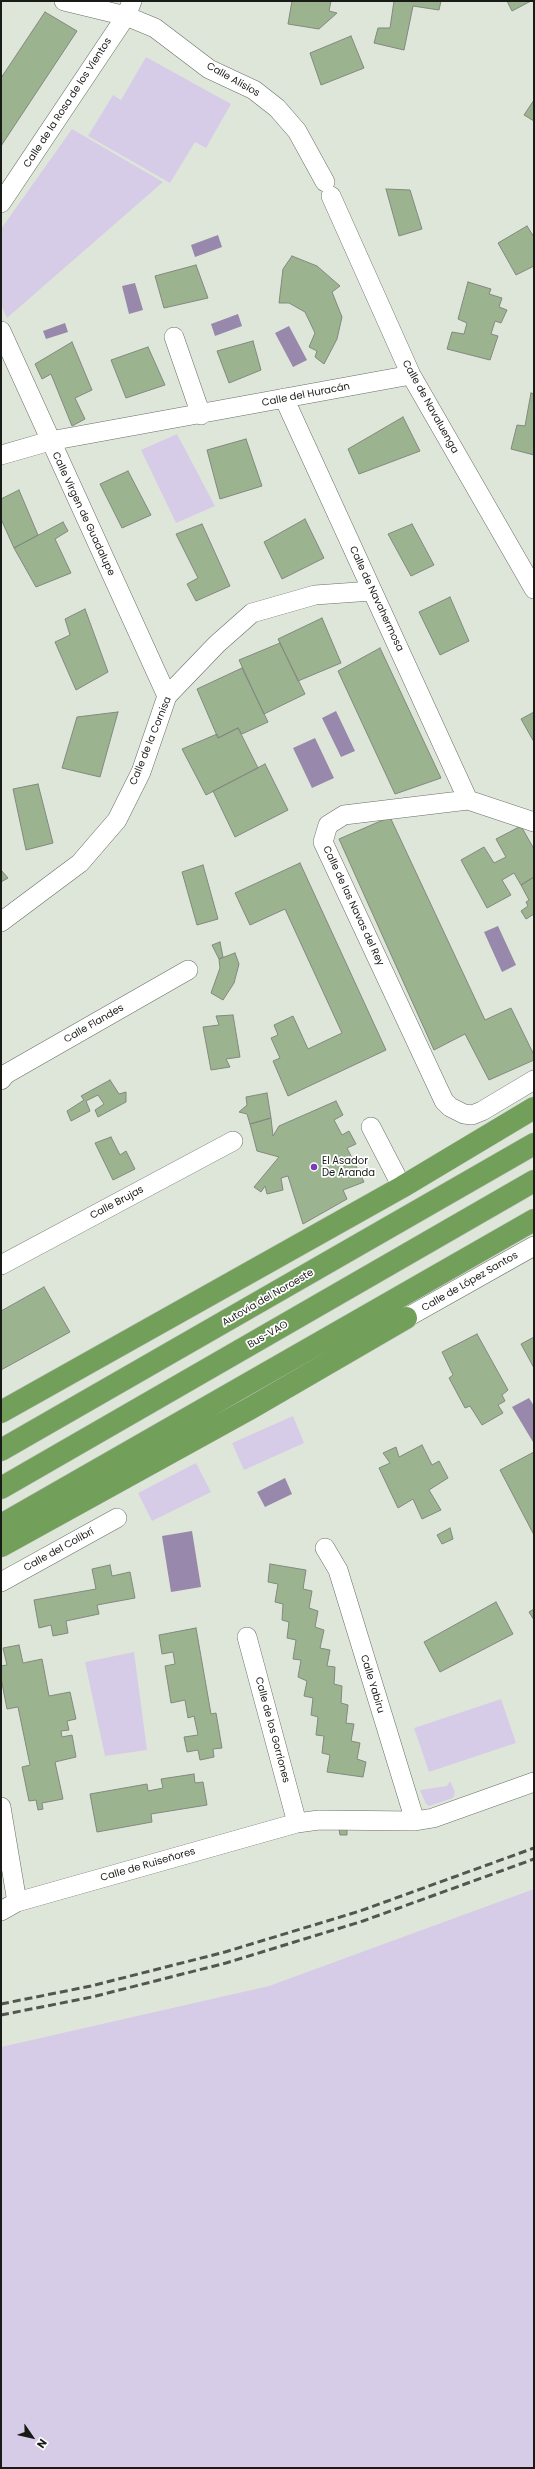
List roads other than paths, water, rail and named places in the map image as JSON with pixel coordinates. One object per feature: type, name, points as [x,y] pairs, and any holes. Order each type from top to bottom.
[{"type":"highway","points":[[1,1412],[402,1187],[534,1108]]},
{"type":"highway","name":"Autovía del Noroeste","points":[[1,1450],[534,1144]]},
{"type":"highway","name":"Bus-VAO","points":[[1,1488],[534,1182]]},
{"type":"highway","points":[[1,1525],[534,1220]]},
{"type":"highway","points":[[1,1546],[258,1404],[406,1318]]},
{"type":"street","name":"Calle Alisios","points":[[64,1],[129,8],[209,69],[254,90],[277,108],[297,131],[328,189]]},
{"type":"street","name":"Calle de la Rosa de los Vientos","points":[[1,203],[129,8]]},
{"type":"street","name":"Calle de Navaluenga","points":[[328,189],[411,375],[534,589]]},
{"type":"street","name":"Calle Virgen de Guadalupe","points":[[1,331],[167,696]]},
{"type":"street","points":[[174,337],[201,415]]},
{"type":"street","name":"Calle del Huracán","points":[[1,455],[50,441],[201,415],[411,375]]},
{"type":"street","name":"Calle de Navahermosa","points":[[284,398],[468,800]]},
{"type":"street","name":"Calle de la Cornisa","points":[[1,922],[80,863],[117,820],[141,772],[167,696],[217,644],[252,613],[315,595],[372,591]]},
{"type":"street","points":[[468,800],[534,822]]},
{"type":"street","name":"Calle de las Navas del Rey","points":[[468,800],[344,815],[328,825],[323,842],[444,1101],[458,1112],[472,1115],[482,1111],[534,1080]]},
{"type":"street","name":"Calle Flandes","points":[[1,1080],[6,1074],[188,970]]},
{"type":"street","points":[[371,1127],[402,1187]]},
{"type":"street","name":"Calle Brujas","points":[[1,1265],[233,1141]]},
{"type":"street","name":"Calle de López Santos","points":[[406,1318],[534,1246]]},
{"type":"street","name":"Calle del Colibrí","points":[[1,1582],[118,1518]]},
{"type":"street","name":"Calle Yabiru","points":[[326,1548],[338,1570],[415,1821]]},
{"type":"street","name":"Calle de los Gorriones","points":[[247,1637],[297,1823]]},
{"type":"street","name":"Calle de Ruiseñores","points":[[9,1906],[297,1823],[319,1820],[415,1821],[439,1816],[534,1782]]},
{"type":"street","points":[[1,1807],[9,1906]]},
{"type":"railway","points":[[1,2004],[91,1986],[225,1952],[360,1911],[534,1848]]},
{"type":"railway","points":[[1,2015],[92,1997],[226,1963],[363,1921],[534,1859]]},
{"type":"place","name":"El Asador De Aranda","points":[[314,1167]]}]
